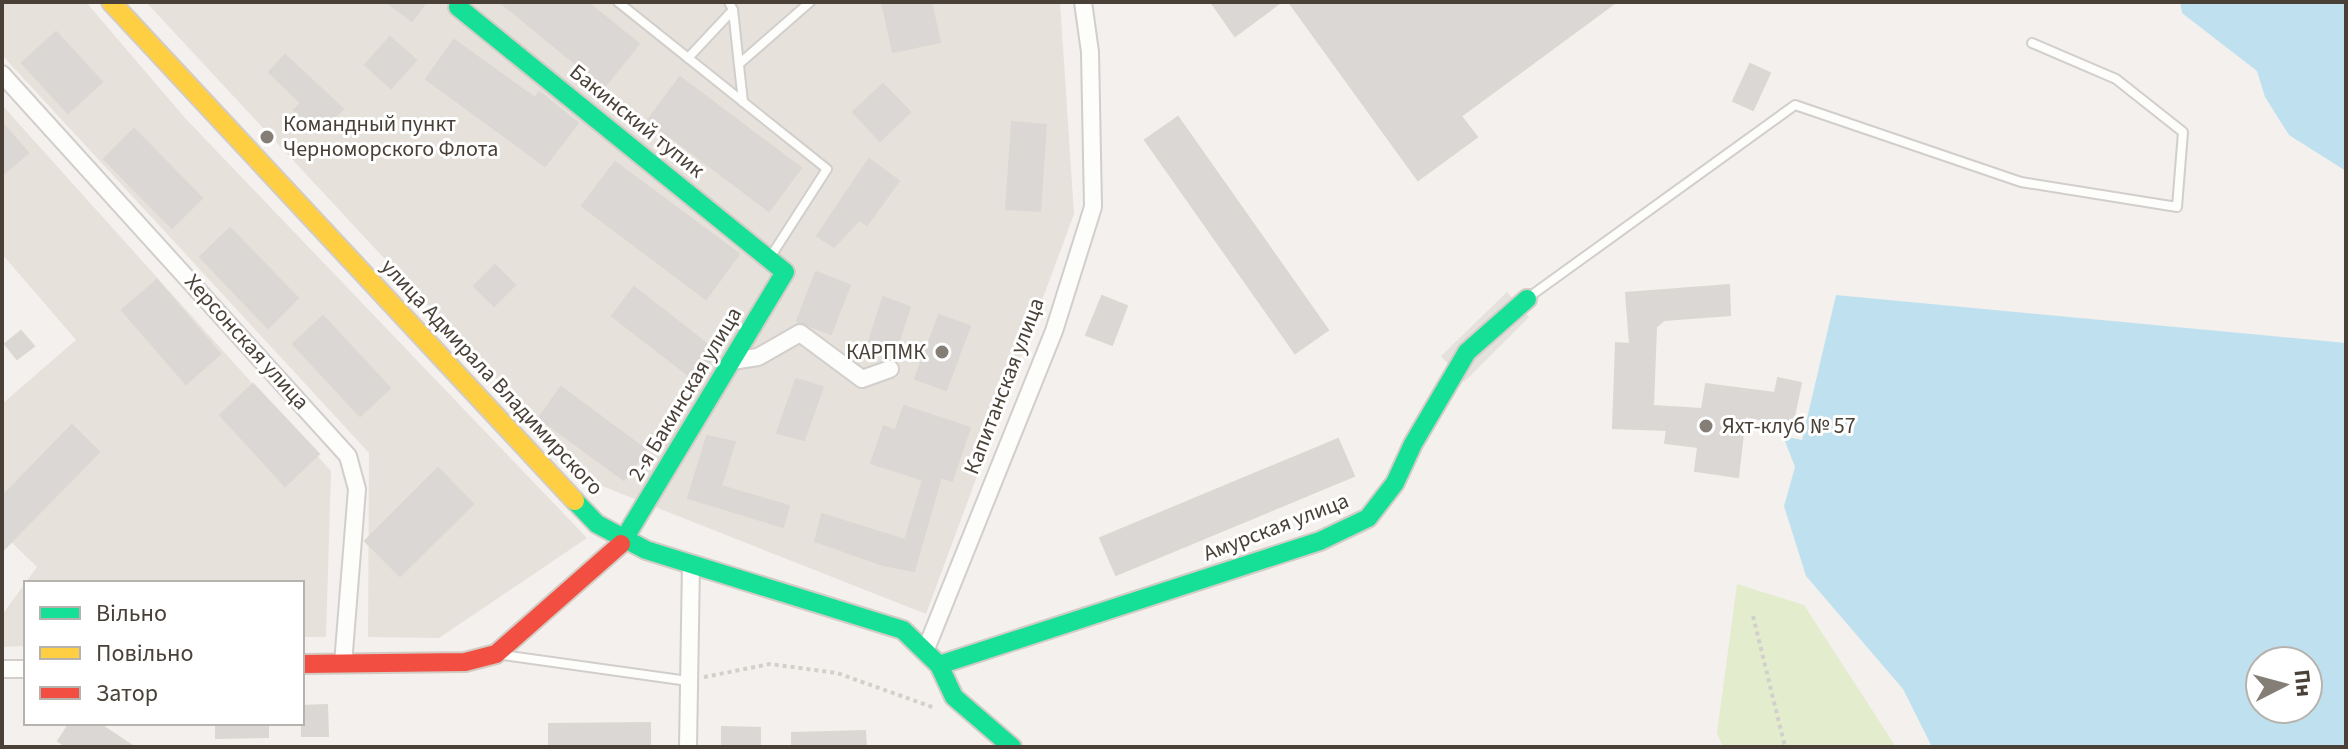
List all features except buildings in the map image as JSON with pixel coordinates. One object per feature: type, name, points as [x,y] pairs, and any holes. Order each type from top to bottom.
[{"type":"street","name":"улица Адмирала Владимирского","points":[[111,2],[210,113],[597,524],[626,540],[691,564],[903,630],[926,649]]},
{"type":"street","name":"Капитанская улица","points":[[926,649],[1054,331],[1093,207],[1090,52],[1083,2]]},
{"type":"street","name":"Бакинский тупик","points":[[460,4],[785,272]]},
{"type":"street","name":"Херсонская улица","points":[[2,74],[348,456],[357,489],[343,664]]},
{"type":"street","name":"2-я Бакинская улица","points":[[496,654],[626,540],[785,272]]},
{"type":"street","name":"Амурская улица","points":[[939,665],[1320,541],[1368,518],[1395,483],[1413,444],[1467,352],[1527,299]]},
{"type":"street","points":[[732,361],[758,357],[800,333],[862,379],[890,369]]},
{"type":"street","points":[[688,747],[691,564]]},
{"type":"street","points":[[926,649],[939,665],[954,697],[1012,747]]},
{"type":"street","points":[[304,664],[465,662],[496,654]]},
{"type":"street","points":[[2,669],[24,669]]},
{"type":"lane","points":[[618,2],[827,169],[769,259]]},
{"type":"lane","points":[[739,64],[810,2]]},
{"type":"lane","points":[[688,58],[731,6]]},
{"type":"lane","points":[[731,6],[743,102]]},
{"type":"lane","points":[[1527,299],[1795,105],[2021,182],[2177,207],[2183,132],[2116,79],[2032,43]]},
{"type":"lane","points":[[496,654],[688,681]]},
{"type":"path","points":[[1753,616],[1785,747]]},
{"type":"path","points":[[688,681],[770,664],[837,673],[929,708],[939,707],[954,697]]},
{"type":"shaded area","points":[[2,2],[86,2],[185,118],[587,538],[439,638],[368,637],[369,453],[2,55]]},
{"type":"shaded area","points":[[146,2],[1060,2],[1074,214],[926,614],[592,482]]},
{"type":"shaded area","points":[[2,105],[331,471],[326,637],[304,637],[304,581],[27,581],[37,567],[2,533],[2,404],[76,340],[2,254]]},
{"type":"shaded area","points":[[1507,292],[1529,317],[1464,382],[1441,356]]},
{"type":"shaded area","points":[[24,585],[24,646],[2,647],[2,615]]},
{"type":"green space","points":[[1737,584],[1804,605],[1896,747],[1723,747],[1717,733]]},
{"type":"water","points":[[2180,2],[2346,2],[2346,171],[2289,135],[2265,97],[2257,71],[2182,13]]},
{"type":"water","points":[[1836,295],[2346,343],[2346,747],[1932,747],[1903,689],[1806,576],[1784,506],[1795,467],[1783,436],[1802,440]]},
{"type":"traffic: fast","points":[[458,7],[785,272],[621,544]]},
{"type":"traffic: fast","points":[[939,665],[1320,541],[1368,518],[1395,483],[1413,444],[1467,352],[1527,299]]},
{"type":"traffic: fast","points":[[575,501],[597,524],[646,550],[903,630],[939,665],[954,697],[1012,747]]},
{"type":"traffic: slow","points":[[111,2],[575,501]]},
{"type":"traffic: jam","points":[[304,664],[465,662],[496,654],[621,544]]},
{"type":"place","name":"Командный пункт Черноморского Флота","points":[[267,137]]},
{"type":"place","name":"КАРПМК","points":[[942,352]]},
{"type":"place","name":"Яхт-клуб № 57","points":[[1706,426]]}]
